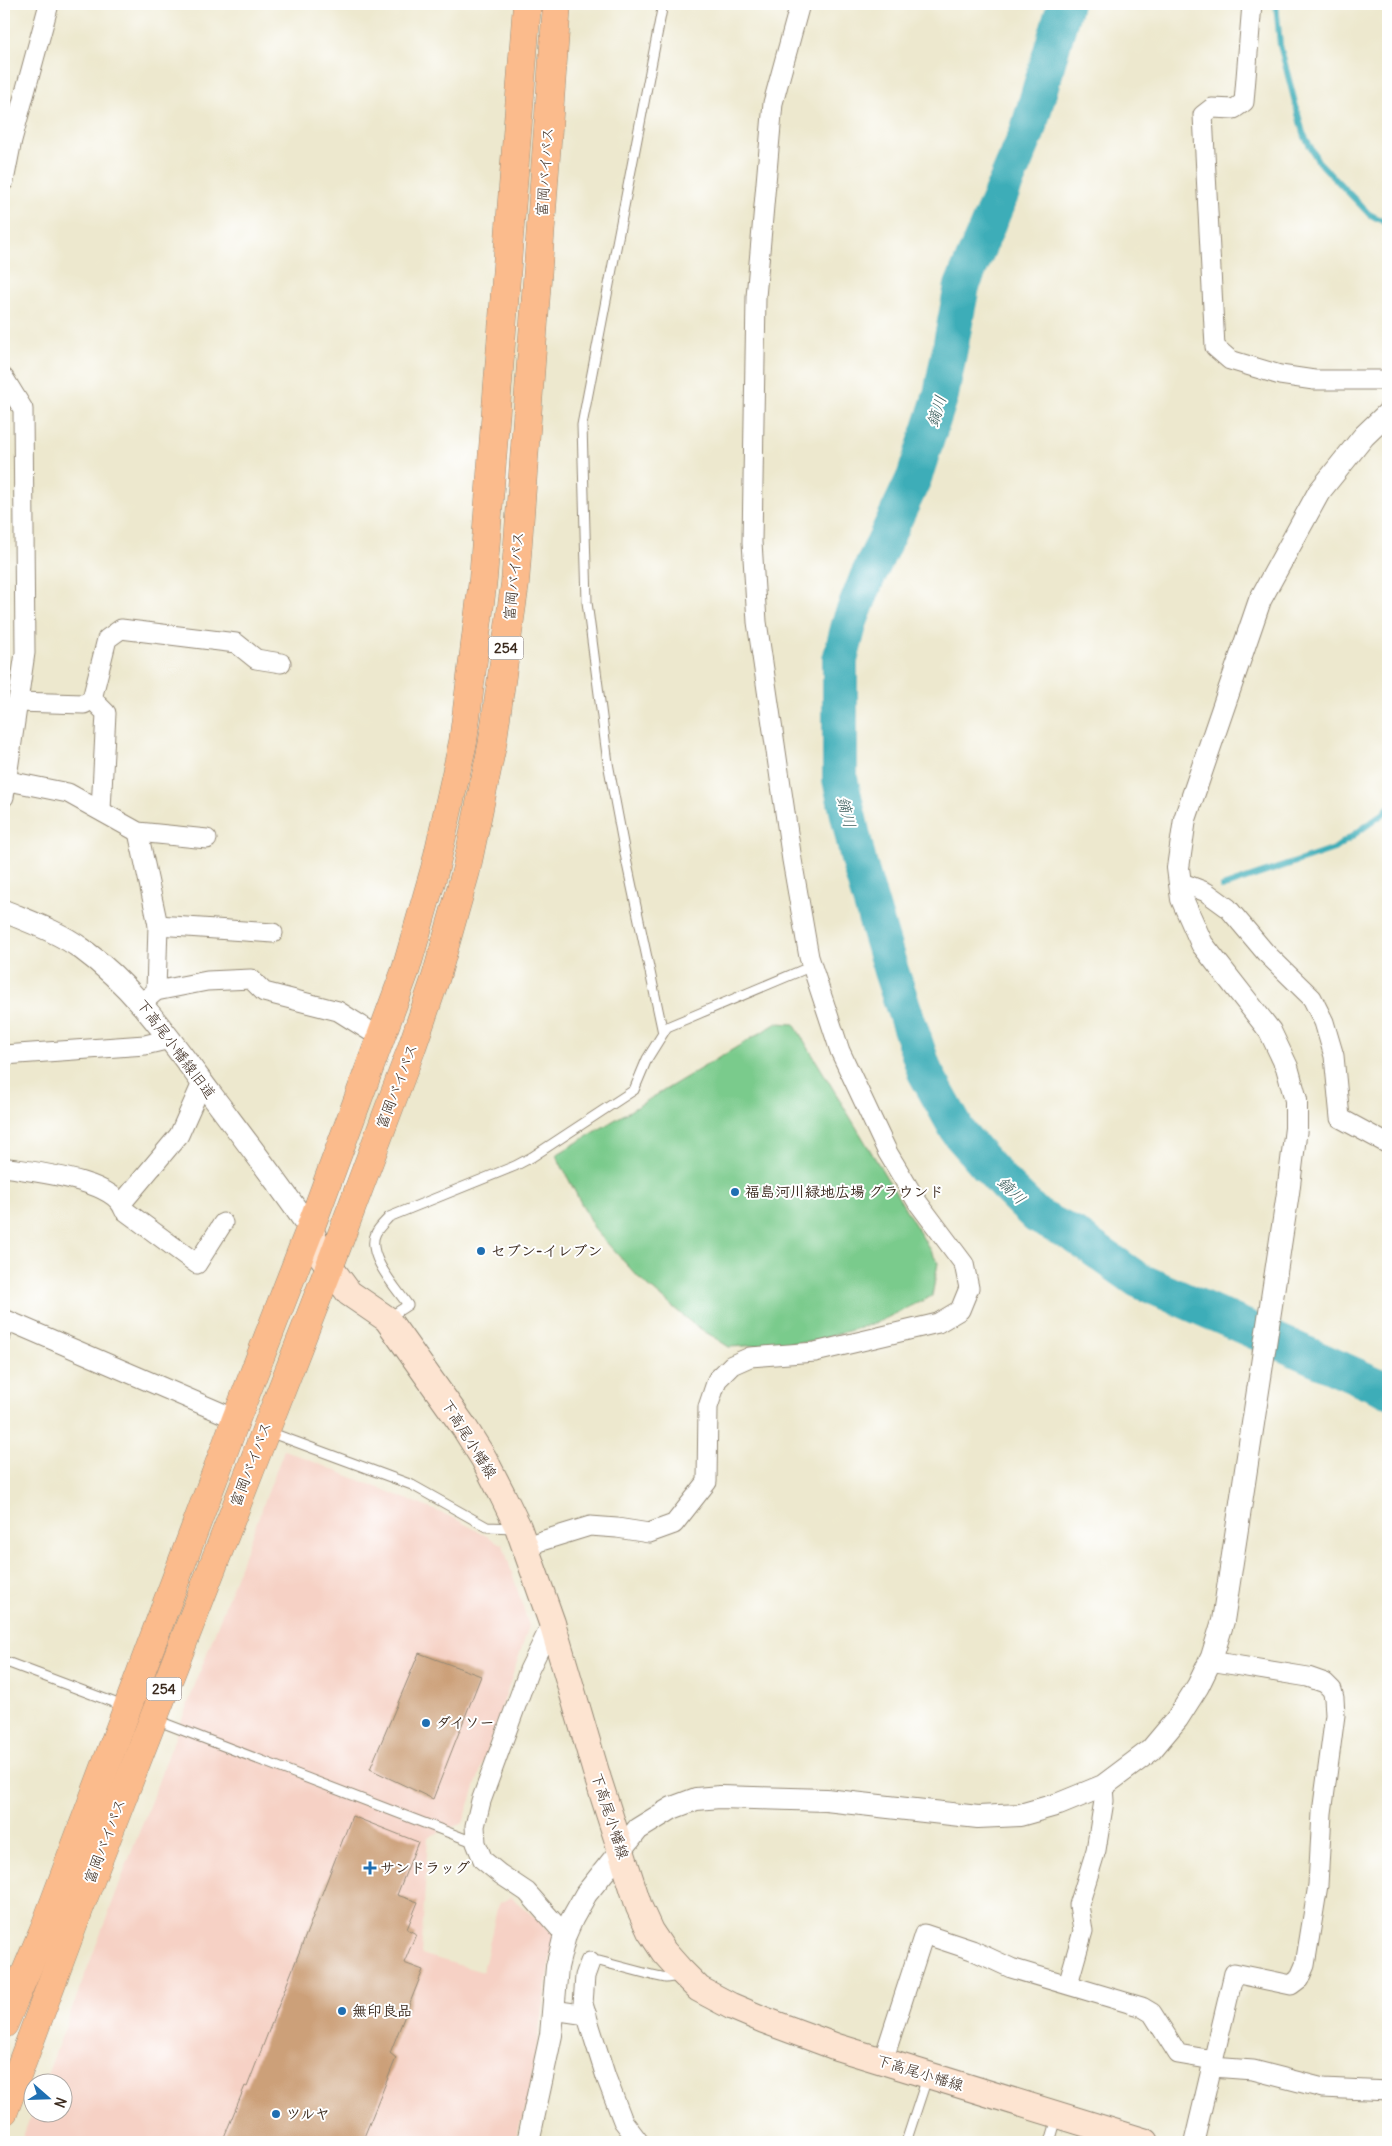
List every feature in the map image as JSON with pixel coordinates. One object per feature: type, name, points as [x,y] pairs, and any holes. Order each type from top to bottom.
[{"type":"highway","name":"富岡バイパス","points":[[4,2024],[46,1924],[236,1419],[310,1229],[406,970],[450,806],[462,742],[483,579],[528,4]]},
{"type":"highway","name":"富岡バイパス","points":[[4,2111],[80,1906],[264,1430],[329,1268],[411,1050],[436,977],[466,871],[492,746],[515,584],[557,4]]},
{"type":"main road","name":"下高尾小幡線","points":[[310,1229],[329,1268],[350,1293],[387,1319],[464,1427],[484,1459],[522,1539],[552,1622],[598,1779],[639,1907],[650,1931],[664,1952],[699,1989],[731,2006],[837,2047],[1138,2141]]},
{"type":"street","points":[[4,181],[12,140],[49,4]]},
{"type":"street","points":[[522,1539],[538,1542],[590,1526],[617,1528],[649,1534],[674,1524],[707,1482],[708,1407],[717,1380],[732,1365],[750,1358],[815,1352],[938,1323],[960,1310],[969,1288],[964,1264],[916,1200],[888,1153],[840,1051],[809,957],[792,860],[757,622],[752,542],[756,297],[773,103],[800,4]]},
{"type":"street","points":[[1252,4],[1244,102],[1234,109],[1212,108],[1203,115],[1216,346],[1230,360],[1280,375],[1314,380],[1388,380]]},
{"type":"street","points":[[5,382],[23,409],[25,653],[5,786],[68,794],[101,810],[138,832],[208,839]]},
{"type":"street","points":[[528,2142],[550,2036],[557,1967],[566,1935],[572,1918],[586,1894],[638,1829],[672,1808],[696,1799],[826,1800],[987,1816],[1020,1815],[1059,1804],[1103,1786],[1151,1750],[1177,1719],[1198,1686],[1210,1661],[1223,1621],[1288,1193],[1296,1128],[1296,1100],[1287,1067],[1270,1031],[1202,944],[1182,899],[1178,868],[1186,818],[1260,600],[1319,492],[1364,436],[1388,412]]},
{"type":"street","points":[[17,702],[84,704],[92,699],[108,638],[121,629],[236,643],[256,659],[281,663]]},
{"type":"street","points":[[92,699],[106,713],[101,810]]},
{"type":"street","points":[[138,832],[158,925],[149,997],[207,981],[251,979],[264,992],[338,1011],[381,1038]]},
{"type":"street","points":[[1180,882],[1206,892],[1228,908],[1265,952],[1312,998],[1324,1022],[1334,1056],[1340,1118],[1388,1144]]},
{"type":"street","name":"下高尾小幡線旧道","points":[[4,911],[65,938],[82,949],[120,980],[149,997],[170,1039],[310,1229]]},
{"type":"street","points":[[158,925],[273,934]]},
{"type":"street","points":[[4,1055],[145,1045],[170,1039]]},
{"type":"street","points":[[122,1203],[179,1135],[202,1083]]},
{"type":"street","points":[[4,1167],[90,1184],[117,1198],[122,1203],[124,1210],[197,1264],[223,1222]]},
{"type":"street","points":[[7,1321],[236,1419]]},
{"type":"street","points":[[552,1622],[529,1670],[481,1801],[476,1826],[476,1843],[484,1860],[500,1874],[527,1892],[566,1935]]},
{"type":"street","points":[[1194,2142],[1234,1973],[1291,1985],[1299,1979],[1305,1965],[1318,1885],[1322,1813],[1335,1715],[1332,1690],[1325,1683],[1308,1677],[1210,1661]]},
{"type":"street","points":[[1068,1984],[1083,1931],[1079,1905],[1096,1850],[1104,1801],[1103,1786]]},
{"type":"street","points":[[883,2061],[924,1934],[972,1950],[1011,1968],[1142,2006],[1152,2013],[1178,2054],[1212,2064],[1253,2070],[1323,2088],[1388,2090]]},
{"type":"street","points":[[590,1962],[585,1976],[583,2004],[606,2077],[623,2121],[639,2142]]},
{"type":"street","points":[[553,2010],[588,2015]]},
{"type":"lane","points":[[663,4],[582,425],[587,602],[608,763],[626,859],[663,1033]]},
{"type":"lane","points":[[387,1319],[408,1305],[380,1265],[374,1247],[376,1234],[389,1218],[532,1157],[634,1090],[647,1059],[667,1027],[812,966]]},
{"type":"lane","points":[[4,1342],[7,1321]]},
{"type":"lane","points":[[264,1430],[412,1485],[487,1527],[522,1539]]},
{"type":"lane","points":[[4,1661],[128,1708]]},
{"type":"lane","points":[[153,1718],[476,1843]]},
{"type":"lane","points":[[590,1962],[599,1961],[666,1978],[685,1975]]},
{"type":"lane","points":[[906,2142],[928,2075]]},
{"type":"lane","points":[[1050,2142],[1058,2115]]},
{"type":"shaded area","points":[[284,1450],[454,1518],[503,1545],[529,1626],[463,1823],[428,1837],[421,1954],[483,1972],[498,1904],[511,1897],[554,1934],[528,2102],[514,2142],[21,2142],[28,2124],[72,2124],[72,2074],[47,2074]]},
{"type":"green space","name":"福島河川緑地広場 グラウンド","points":[[777,1023],[794,1024],[938,1263],[932,1296],[876,1323],[810,1342],[729,1347],[693,1324],[640,1279],[595,1230],[556,1155]]},
{"type":"building","name":"ダイソー","points":[[419,1653],[481,1676],[433,1799],[370,1769]]},
{"type":"building","points":[[352,1816],[418,1842],[397,1895],[418,1902],[407,1929],[416,1934],[404,1963],[423,1970],[390,2053],[396,2058],[362,2142],[222,2142],[245,2086],[247,2087]]},
{"type":"waterway","name":"鏑川","points":[[1065,4],[1027,133],[962,286],[941,395],[914,478],[867,578],[850,621],[840,660],[840,779],[859,863],[891,971],[925,1072],[959,1133],[1005,1185],[1037,1216],[1074,1235],[1138,1280],[1388,1390]]},
{"type":"waterway","points":[[1276,4],[1280,45],[1303,133],[1318,161],[1369,214],[1388,224]]},
{"type":"waterway","points":[[1222,887],[1334,849],[1383,814],[1388,808]]},
{"type":"place","name":"福島河川緑地広場 グラウンド","points":[[735,1192]]},
{"type":"place","name":"セブン-イレブン","points":[[481,1251]]},
{"type":"place","name":"ダイソー","points":[[426,1723]]},
{"type":"place","name":"サンドラッグ","points":[[370,1868]]},
{"type":"place","name":"無印良品","points":[[342,2011]]},
{"type":"place","name":"ツルヤ","points":[[276,2114]]}]
